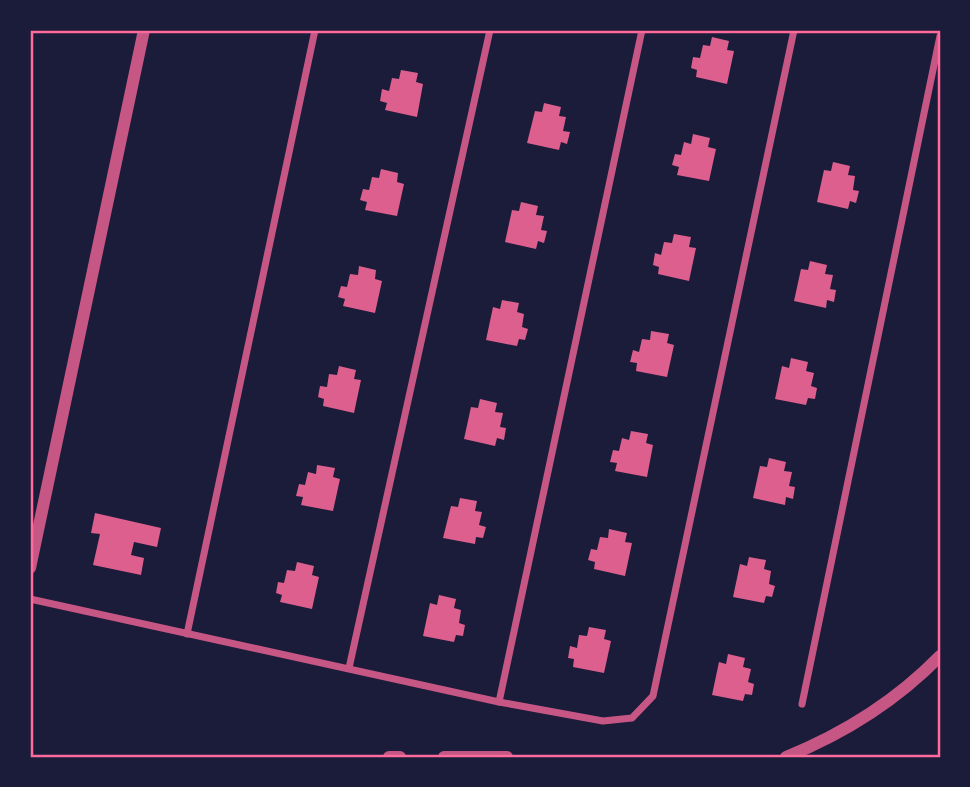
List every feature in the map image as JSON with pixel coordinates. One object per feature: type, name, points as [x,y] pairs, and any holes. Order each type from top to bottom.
[{"type":"street","points":[[30,568],[144,30]]},
{"type":"street","points":[[187,634],[315,30]]},
{"type":"street","points":[[349,668],[490,30]]},
{"type":"street","points":[[499,702],[642,30]]},
{"type":"street","points":[[30,599],[499,702],[603,722],[632,718],[653,696],[794,30]]},
{"type":"street","points":[[802,704],[940,36]]},
{"type":"street","points":[[786,757],[826,741],[866,716],[940,656]]},
{"type":"street","points":[[389,757],[400,757]]},
{"type":"street","points":[[444,757],[507,757]]},
{"type":"building","points":[[712,37],[729,41],[727,50],[734,51],[727,84],[696,77],[697,70],[691,68],[693,57],[700,58],[703,45],[710,46]]},
{"type":"building","points":[[401,70],[418,73],[416,82],[423,84],[417,117],[385,110],[387,103],[380,101],[382,89],[389,91],[392,78],[399,79]]},
{"type":"building","points":[[544,103],[561,107],[559,116],[566,117],[563,131],[570,132],[567,144],[561,142],[559,150],[527,143],[535,111],[542,112]]},
{"type":"building","points":[[693,134],[710,138],[708,147],[716,149],[709,181],[677,175],[679,167],[672,165],[675,154],[681,155],[684,142],[691,144]]},
{"type":"building","points":[[833,162],[850,166],[848,175],[855,176],[853,190],[859,191],[856,203],[850,201],[848,209],[817,202],[824,170],[831,171]]},
{"type":"building","points":[[381,169],[398,173],[397,182],[404,184],[397,216],[365,210],[367,202],[360,200],[363,189],[369,190],[372,177],[379,178]]},
{"type":"building","points":[[521,202],[538,206],[536,215],[544,216],[541,230],[547,231],[544,243],[538,241],[536,249],[505,242],[512,210],[519,211]]},
{"type":"building","points":[[674,234],[691,237],[689,247],[696,248],[689,281],[658,274],[659,267],[653,265],[655,253],[661,255],[664,242],[672,243]]},
{"type":"building","points":[[810,261],[827,265],[825,274],[833,275],[830,289],[836,290],[834,302],[827,300],[826,308],[794,301],[801,269],[808,270]]},
{"type":"building","points":[[359,266],[376,270],[375,279],[382,281],[375,313],[343,306],[345,299],[338,297],[341,286],[347,287],[350,274],[358,275]]},
{"type":"building","points":[[502,300],[519,303],[517,312],[524,314],[522,327],[528,329],[525,340],[519,339],[517,346],[486,340],[493,307],[500,309]]},
{"type":"building","points":[[651,331],[669,334],[667,343],[674,345],[667,377],[636,371],[637,363],[630,362],[633,350],[639,352],[642,339],[650,340]]},
{"type":"building","points":[[791,358],[808,362],[806,371],[814,373],[811,386],[817,388],[815,399],[808,398],[806,405],[775,399],[782,366],[789,368]]},
{"type":"building","points":[[339,366],[356,370],[354,379],[361,380],[354,413],[323,406],[324,399],[318,397],[320,386],[327,387],[329,374],[337,375]]},
{"type":"building","points":[[480,399],[497,403],[495,412],[503,413],[500,427],[506,428],[504,440],[497,438],[495,446],[464,439],[471,407],[478,408]]},
{"type":"building","points":[[631,431],[648,434],[646,443],[653,445],[647,477],[615,471],[617,463],[610,462],[613,450],[619,451],[622,438],[629,440]]},
{"type":"building","points":[[769,458],[786,462],[784,471],[792,472],[789,486],[795,487],[793,499],[786,497],[785,505],[753,498],[760,466],[767,467]]},
{"type":"building","points":[[317,465],[335,468],[333,477],[340,479],[333,511],[301,505],[303,497],[296,496],[299,484],[305,485],[308,472],[316,474]]},
{"type":"building","points":[[460,498],[477,501],[475,511],[482,512],[479,525],[486,527],[483,538],[476,537],[475,544],[443,538],[451,506],[458,507]]},
{"type":"building","points":[[95,513],[161,528],[157,547],[134,542],[131,555],[144,558],[141,575],[93,565],[100,534],[91,533]]},
{"type":"building","points":[[609,529],[627,533],[625,542],[632,543],[625,576],[594,569],[595,562],[588,560],[591,549],[597,550],[600,537],[608,538]]},
{"type":"building","points":[[749,557],[766,560],[764,569],[771,571],[769,584],[775,586],[772,597],[766,596],[764,603],[733,597],[740,564],[747,566]]},
{"type":"building","points":[[297,562],[314,566],[312,575],[319,577],[312,609],[280,602],[282,595],[276,593],[278,582],[284,583],[287,570],[295,571]]},
{"type":"building","points":[[439,595],[456,599],[454,608],[461,610],[459,623],[465,625],[463,636],[456,635],[454,642],[423,636],[430,603],[437,605]]},
{"type":"building","points":[[589,627],[606,630],[604,639],[611,641],[604,673],[573,667],[574,659],[568,658],[570,646],[577,648],[579,635],[587,636]]},
{"type":"building","points":[[728,654],[745,658],[743,667],[751,669],[748,682],[754,684],[752,695],[745,694],[743,701],[712,695],[719,662],[726,664]]}]
